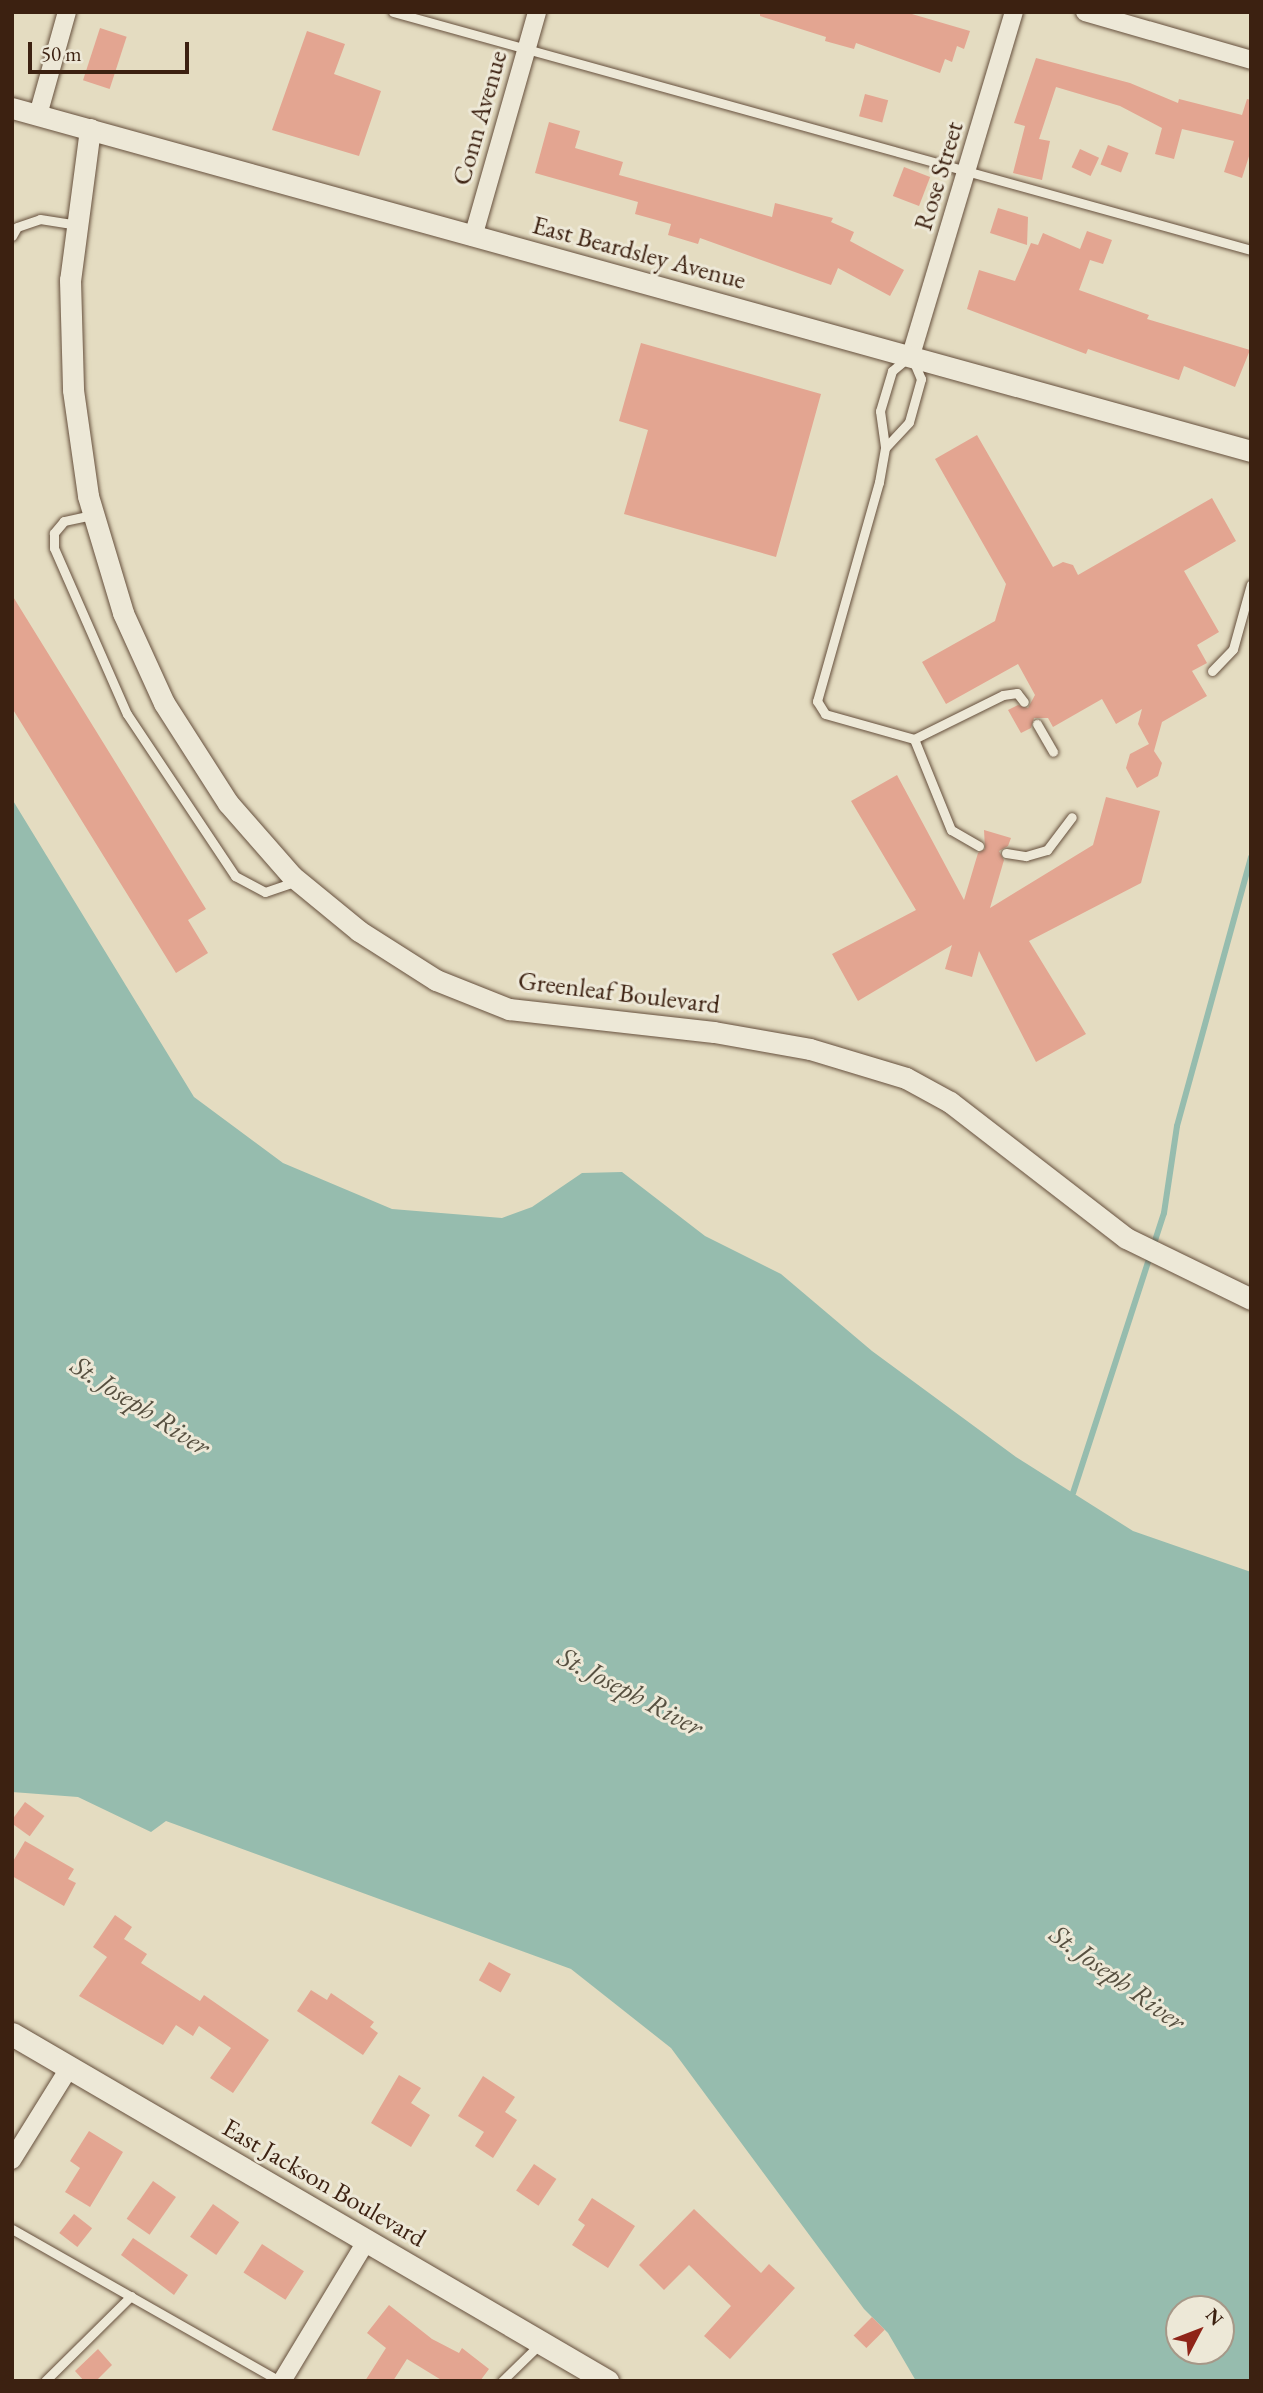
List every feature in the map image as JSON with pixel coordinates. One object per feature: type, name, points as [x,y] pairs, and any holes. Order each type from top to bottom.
[{"type":"main road","name":"East Jackson Boulevard","points":[[12,2034],[607,2381]]},
{"type":"street","points":[[38,115],[67,12]]},
{"type":"street","name":"Conn Avenue","points":[[473,237],[537,12]]},
{"type":"street","name":"Rose Street","points":[[911,355],[1014,12]]},
{"type":"street","points":[[1085,12],[1251,60]]},
{"type":"street","name":"East Beardsley Avenue","points":[[12,108],[1251,451]]},
{"type":"street","name":"Greenleaf Boulevard","points":[[90,129],[70,280],[74,390],[94,514],[123,613],[164,703],[228,803],[298,881],[359,931],[436,979],[509,1009],[714,1032],[810,1049],[906,1079],[950,1102],[1126,1238],[1251,1299]]},
{"type":"street","points":[[12,2160],[70,2067]]},
{"type":"street","points":[[281,2381],[367,2240]]},
{"type":"lane","points":[[393,12],[1251,250]]},
{"type":"lane","points":[[12,236],[17,227],[40,219],[77,225]]},
{"type":"lane","points":[[885,448],[909,422],[921,379],[911,355],[892,371],[880,411],[885,448],[817,701],[825,714],[914,739],[936,725],[955,723],[1003,695],[1017,693],[1024,702]]},
{"type":"lane","points":[[94,514],[64,522],[54,533],[54,548],[127,714],[201,829],[235,876],[252,888],[265,892],[298,881]]},
{"type":"lane","points":[[1212,671],[1233,649],[1251,584]]},
{"type":"lane","points":[[1037,724],[1053,752]]},
{"type":"lane","points":[[914,739],[951,830],[979,846]]},
{"type":"lane","points":[[1006,853],[1026,856],[1047,850],[1072,817]]},
{"type":"lane","points":[[12,2229],[281,2381]]},
{"type":"lane","points":[[45,2381],[131,2296]]},
{"type":"lane","points":[[502,2381],[542,2343]]},
{"type":"water","name":"St. Joseph River","points":[[12,799],[194,1097],[283,1163],[392,1209],[502,1218],[532,1207],[582,1173],[622,1172],[705,1236],[781,1274],[872,1351],[1016,1457],[1133,1531],[1251,1572],[1251,2381],[916,2381],[888,2333],[864,2309],[671,2048],[571,1969],[166,1821],[151,1832],[78,1797],[12,1792]]},
{"type":"building","points":[[760,12],[905,12],[970,31],[964,49],[957,46],[952,62],[945,59],[940,73],[856,43],[854,49],[825,41],[826,37],[760,16]]},
{"type":"building","points":[[100,28],[127,37],[110,89],[83,80]]},
{"type":"building","points":[[307,31],[345,44],[334,74],[381,91],[359,156],[272,130]]},
{"type":"building","points":[[1036,58],[1130,83],[1178,103],[1179,99],[1242,115],[1247,99],[1251,100],[1251,150],[1242,178],[1224,172],[1234,141],[1182,129],[1174,159],[1155,154],[1162,128],[1120,106],[1056,87],[1039,139],[1050,141],[1042,180],[1013,173],[1025,126],[1014,123]]},
{"type":"building","points":[[865,94],[888,100],[882,122],[859,116]]},
{"type":"building","points":[[549,122],[580,131],[575,148],[623,162],[619,175],[772,217],[775,203],[833,218],[831,222],[854,232],[850,241],[904,270],[890,296],[838,268],[831,285],[700,238],[698,244],[668,235],[671,224],[635,214],[638,202],[535,173]]},
{"type":"building","points":[[1108,145],[1129,153],[1121,172],[1100,165]]},
{"type":"building","points":[[1080,149],[1099,158],[1091,176],[1072,167]]},
{"type":"building","points":[[904,167],[930,177],[919,206],[893,196]]},
{"type":"building","points":[[998,208],[1028,217],[1027,245],[990,233]]},
{"type":"building","points":[[1087,231],[1112,240],[1103,264],[1090,260],[1079,290],[1149,315],[1147,319],[1250,350],[1235,387],[1184,366],[1179,380],[1088,349],[1086,354],[967,309],[979,270],[1015,281],[1031,243],[1038,245],[1043,233],[1080,249]]},
{"type":"building","points":[[641,343],[821,394],[776,557],[624,514],[648,430],[619,421]]},
{"type":"building","points":[[977,435],[1053,567],[1063,562],[1073,565],[1078,575],[1212,498],[1236,541],[1184,571],[1219,632],[1197,645],[1207,663],[1192,671],[1207,696],[1162,722],[1154,751],[1162,763],[1158,776],[1137,788],[1126,768],[1130,754],[1149,744],[1138,724],[1142,709],[1116,724],[1102,699],[1053,727],[1048,718],[1034,718],[1031,728],[1021,733],[1008,710],[1018,705],[1028,708],[1035,695],[1018,664],[946,704],[922,662],[995,621],[1006,584],[935,459]]},
{"type":"building","points":[[12,595],[206,909],[188,920],[208,953],[176,973],[12,708]]},
{"type":"building","points":[[897,775],[964,900],[978,853],[985,849],[984,830],[1011,838],[1008,846],[999,851],[1004,860],[990,908],[1093,845],[1106,797],[1160,811],[1141,883],[1029,941],[1086,1034],[1036,1062],[979,951],[972,977],[945,969],[952,945],[858,1001],[832,954],[916,910],[851,801]]},
{"type":"building","points":[[25,1802],[44,1816],[30,1836],[12,1823]]},
{"type":"building","points":[[25,1841],[74,1869],[68,1879],[76,1883],[64,1906],[12,1876],[12,1863]]},
{"type":"building","points":[[115,1915],[132,1927],[124,1939],[147,1954],[141,1963],[200,2001],[204,1995],[269,2040],[233,2093],[210,2078],[231,2048],[199,2026],[193,2036],[176,2025],[163,2045],[79,1996],[107,1957],[93,1947]]},
{"type":"building","points":[[489,1962],[511,1974],[501,1992],[479,1980]]},
{"type":"building","points":[[311,1990],[327,2000],[331,1993],[374,2022],[370,2027],[378,2033],[363,2055],[297,2011]]},
{"type":"building","points":[[399,2075],[421,2088],[411,2103],[430,2115],[411,2147],[371,2123]]},
{"type":"building","points":[[483,2076],[515,2097],[505,2112],[517,2120],[493,2158],[475,2146],[484,2132],[458,2116]]},
{"type":"building","points":[[89,2131],[123,2152],[90,2207],[65,2192],[80,2168],[70,2161]]},
{"type":"building","points":[[534,2164],[556,2179],[538,2206],[516,2191]]},
{"type":"building","points":[[153,2181],[176,2197],[150,2235],[127,2219]]},
{"type":"building","points":[[592,2198],[635,2226],[608,2268],[572,2245],[585,2225],[578,2220]]},
{"type":"building","points":[[213,2204],[239,2222],[216,2255],[190,2237]]},
{"type":"building","points":[[694,2209],[761,2273],[769,2264],[795,2288],[730,2359],[704,2336],[731,2306],[689,2265],[664,2290],[639,2265]]},
{"type":"building","points":[[74,2214],[92,2228],[77,2247],[59,2233]]},
{"type":"building","points":[[133,2238],[188,2275],[174,2295],[121,2255]]},
{"type":"building","points":[[262,2244],[304,2271],[285,2300],[243,2273]]},
{"type":"building","points":[[389,2305],[432,2339],[459,2353],[462,2348],[489,2369],[480,2381],[443,2381],[407,2359],[393,2381],[365,2381],[386,2348],[367,2333]]},
{"type":"building","points":[[872,2317],[885,2330],[866,2348],[854,2335]]},
{"type":"building","points":[[98,2349],[112,2365],[96,2381],[84,2381],[75,2371]]},
{"type":"waterway","points":[[1073,1493],[1164,1213],[1177,1126],[1251,857]]}]
